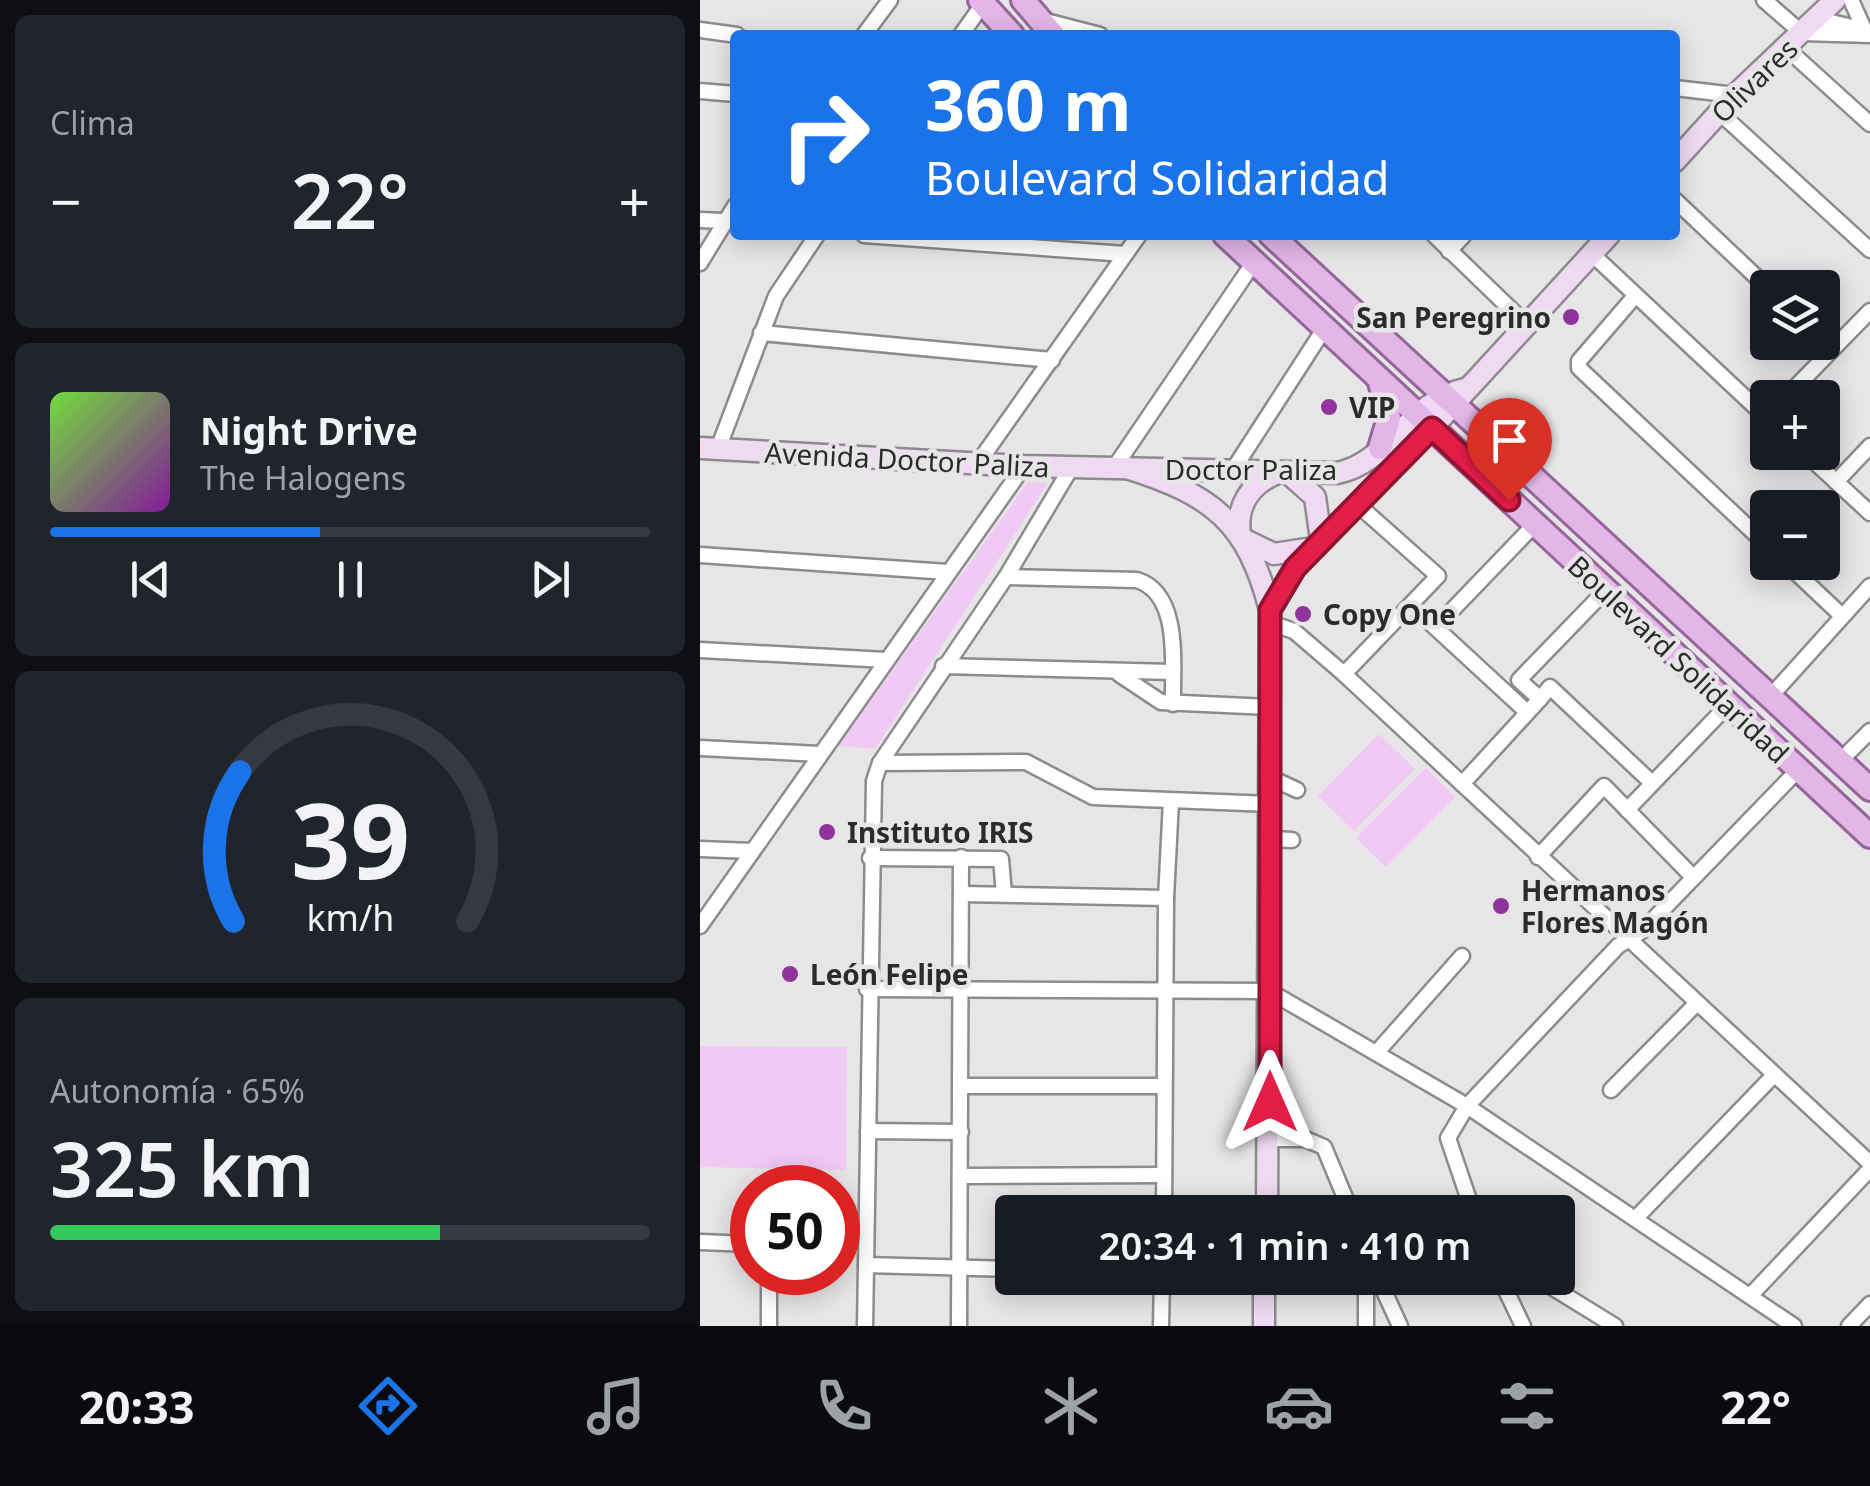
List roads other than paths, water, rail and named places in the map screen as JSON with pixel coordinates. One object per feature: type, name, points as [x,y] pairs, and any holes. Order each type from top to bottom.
[{"type":"main road","name":"Olivares","points":[[1680,156],[1735,95],[1819,19],[1834,0]]},
{"type":"main road","points":[[981,2],[1007,30]]},
{"type":"main road","name":"Boulevard Solidaridad","points":[[1230,240],[1535,524],[1598,598],[1728,704],[1870,836]]},
{"type":"main road","name":"Boulevard Solidaridad","points":[[1277,240],[1452,396],[1870,789]]},
{"type":"main road","points":[[1270,616],[1286,580],[1425,421],[1605,240]]},
{"type":"main road","points":[[1379,378],[1390,418],[1380,448]]},
{"type":"main road","name":"Doctor Paliza","points":[[1120,468],[1283,474],[1345,472],[1425,421]]},
{"type":"main road","name":"Avenida Doctor Paliza","points":[[709,449],[1120,468]]},
{"type":"main road","points":[[1120,468],[1194,492],[1243,537],[1274,554],[1318,544]]},
{"type":"main road","points":[[1268,1195],[1269,991],[1282,840],[1271,804],[1270,616],[1243,537],[1240,515],[1247,495],[1283,474],[1315,497],[1318,544]]},
{"type":"main road","points":[[1264,1295],[1264,1326]]},
{"type":"street","points":[[868,30],[890,0]]},
{"type":"street","points":[[1764,0],[1794,40],[1870,124]]},
{"type":"street","points":[[1851,0],[1856,18],[1868,32]]},
{"type":"street","points":[[965,30],[981,2]]},
{"type":"street","points":[[1038,18],[1082,30]]},
{"type":"street","points":[[1819,19],[1868,32]]},
{"type":"street","points":[[700,30],[730,34]]},
{"type":"street","points":[[1794,40],[1868,32]]},
{"type":"street","points":[[1680,89],[1735,95]]},
{"type":"street","points":[[700,92],[730,94]]},
{"type":"street","points":[[1720,113],[1870,250]]},
{"type":"street","points":[[1680,205],[1750,271]]},
{"type":"street","points":[[700,263],[730,213]]},
{"type":"street","points":[[700,220],[724,221]]},
{"type":"street","points":[[709,449],[783,282],[813,240]]},
{"type":"street","points":[[947,240],[1125,254]]},
{"type":"street","points":[[1072,240],[1081,248]]},
{"type":"street","points":[[978,464],[1135,240]]},
{"type":"street","points":[[1439,240],[1525,323]]},
{"type":"street","points":[[1450,250],[1459,240]]},
{"type":"street","points":[[1592,254],[1750,402]]},
{"type":"street","points":[[1120,468],[1254,262]]},
{"type":"street","points":[[1635,296],[1578,365],[1750,529]]},
{"type":"street","points":[[1840,334],[1870,310]]},
{"type":"street","points":[[1233,470],[1326,326]]},
{"type":"street","points":[[761,333],[1052,360]]},
{"type":"street","points":[[1800,380],[1815,360]]},
{"type":"street","points":[[1836,482],[1870,446]]},
{"type":"street","points":[[700,926],[1024,466]]},
{"type":"street","points":[[865,1326],[867,988],[874,781],[880,764],[1006,577],[1071,468]]},
{"type":"street","points":[[1823,470],[1870,513]]},
{"type":"street","points":[[1344,674],[1438,576],[1356,504]]},
{"type":"street","points":[[1436,628],[1535,524]]},
{"type":"street","points":[[700,555],[948,572]]},
{"type":"street","points":[[1006,577],[1138,580],[1149,584],[1169,614],[1173,704]]},
{"type":"street","points":[[1804,580],[1841,615]]},
{"type":"street","points":[[1770,697],[1870,586]]},
{"type":"street","points":[[1540,698],[1519,680],[1598,598]]},
{"type":"street","points":[[1412,606],[1528,712]]},
{"type":"street","points":[[1270,616],[1344,674],[1870,1166],[1750,1296]]},
{"type":"street","points":[[700,650],[886,660]]},
{"type":"street","points":[[943,666],[1172,672]]},
{"type":"street","points":[[1114,672],[1156,700],[1173,704],[1269,707]]},
{"type":"street","points":[[1462,784],[1550,687],[1652,784]]},
{"type":"street","points":[[1627,810],[1728,704]]},
{"type":"street","points":[[1840,761],[1870,731]]},
{"type":"street","points":[[700,748],[820,754]]},
{"type":"street","points":[[880,764],[1026,762],[1093,797],[1271,804]]},
{"type":"street","points":[[1466,1195],[1448,1146],[1450,1131],[1466,1106],[1626,939],[1642,932],[1798,770]]},
{"type":"street","points":[[1271,778],[1297,790]]},
{"type":"street","points":[[1538,857],[1604,786],[1693,877]]},
{"type":"street","points":[[1164,1195],[1166,898],[1172,801]]},
{"type":"street","points":[[700,848],[752,852]]},
{"type":"street","points":[[959,1326],[962,857]]},
{"type":"street","points":[[870,858],[1001,859],[1004,894]]},
{"type":"street","points":[[961,894],[1166,898]]},
{"type":"street","points":[[1378,1050],[1462,956]]},
{"type":"street","points":[[867,988],[1269,991],[1378,1050],[1466,1106],[1794,1326]]},
{"type":"street","points":[[1612,1090],[1696,1004]]},
{"type":"street","points":[[1635,1219],[1774,1075]]},
{"type":"street","points":[[962,1086],[1163,1086]]},
{"type":"street","points":[[868,1131],[961,1132]]},
{"type":"street","points":[[1270,1139],[1305,1140],[1324,1147],[1344,1195]]},
{"type":"street","points":[[962,1176],[1164,1176]]},
{"type":"street","points":[[700,1242],[730,1243]]},
{"type":"street","points":[[866,1265],[995,1270]]},
{"type":"street","points":[[769,1295],[769,1326]]},
{"type":"street","points":[[1161,1326],[1162,1295]]},
{"type":"street","points":[[1366,1295],[1366,1326]]},
{"type":"street","points":[[1386,1295],[1400,1326]]},
{"type":"street","points":[[1508,1295],[1523,1326]]},
{"type":"street","points":[[1565,1295],[1615,1326]]},
{"type":"street","points":[[1849,1326],[1870,1304]]},
{"type":"place","name":"San Peregrino","points":[[1571,317]]},
{"type":"place","name":"VIP","points":[[1329,407]]},
{"type":"place","name":"Copy One","points":[[1303,614]]},
{"type":"place","name":"Instituto IRIS","points":[[827,832]]},
{"type":"place","name":"Hermanos Flores Magón","points":[[1501,906]]},
{"type":"place","name":"León Felipe","points":[[790,974]]}]
